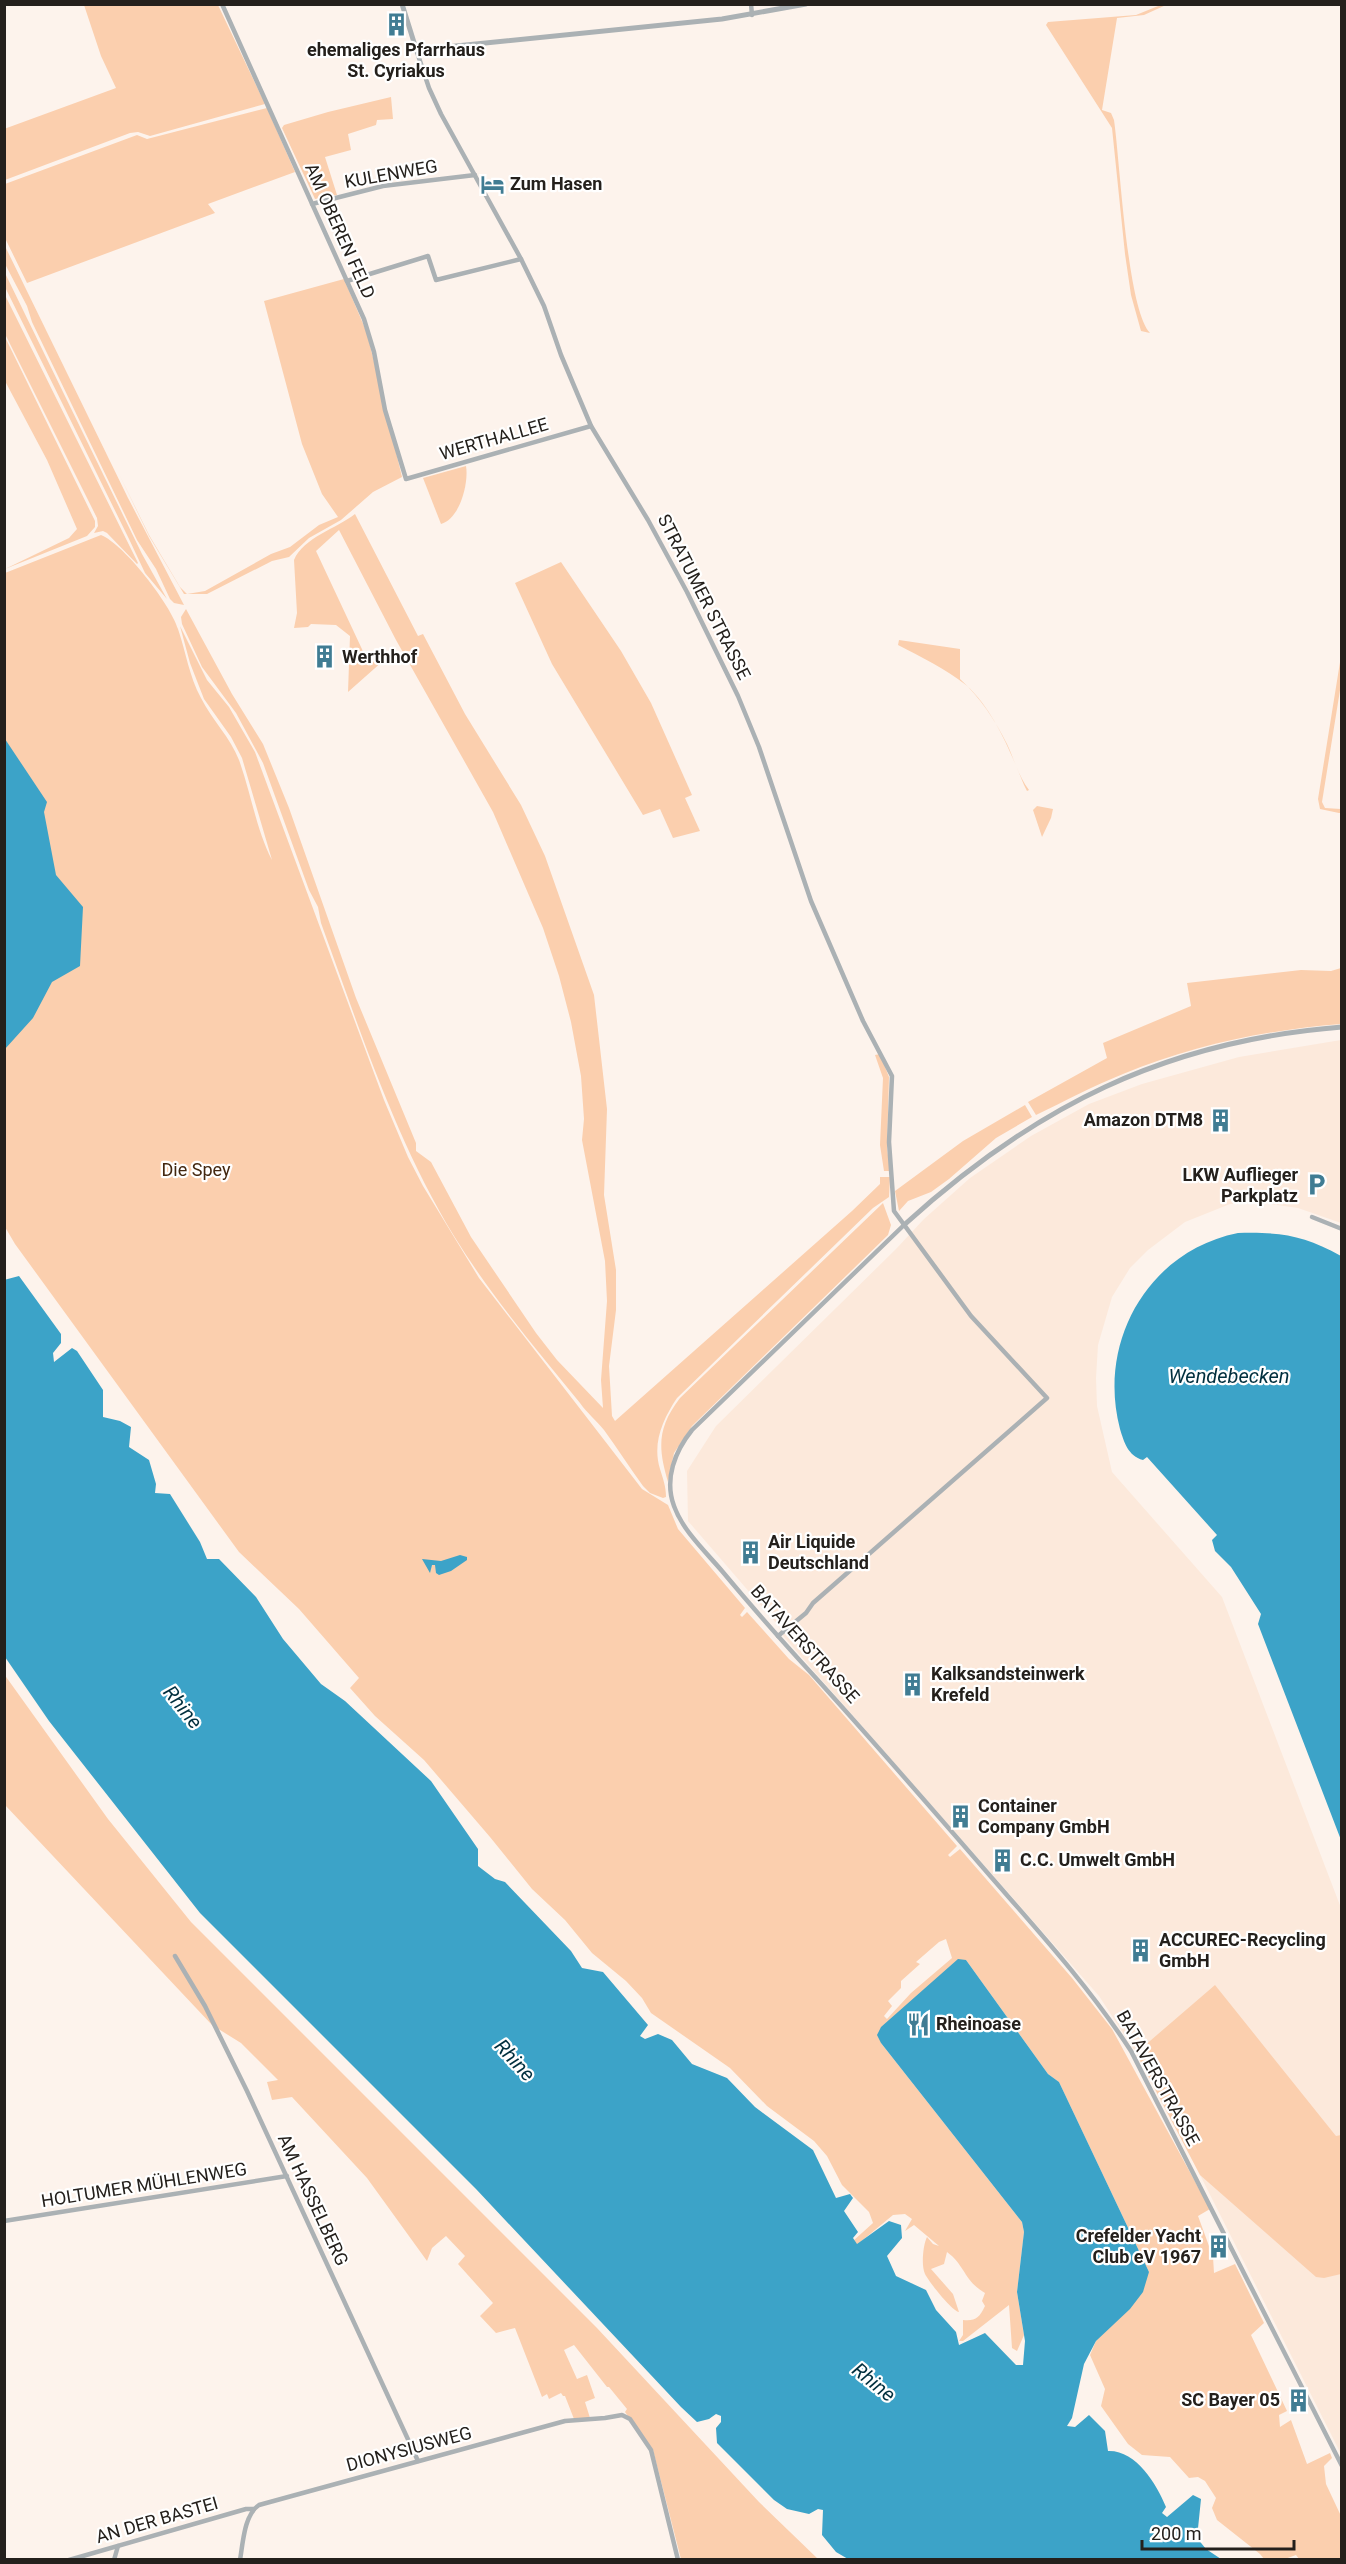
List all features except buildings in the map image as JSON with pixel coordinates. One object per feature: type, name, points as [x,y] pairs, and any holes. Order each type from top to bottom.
[{"type":"street","name":"AM OBEREN FELD","points":[[222,4],[369,333],[385,410],[406,479]]},
{"type":"street","name":"STRATUMER STRASSE","points":[[402,4],[429,88],[544,306],[561,356],[591,426],[648,520],[724,665],[759,747],[811,901],[863,1021],[888,1064],[892,1088],[889,1125],[893,1183],[892,1205],[903,1226],[971,1316],[1047,1398],[778,1636]]},
{"type":"street","points":[[751,4],[752,15]]},
{"type":"street","points":[[417,52],[436,48],[752,15],[806,4]]},
{"type":"street","name":"KULENWEG","points":[[312,204],[383,186],[475,175]]},
{"type":"street","points":[[347,281],[428,256],[436,280],[521,259]]},
{"type":"street","name":"WERTHALLEE","points":[[406,479],[591,426]]},
{"type":"street","name":"BATAVERSTRASSE","points":[[1341,1027],[1267,1036],[1226,1044],[1185,1056],[1128,1076],[1057,1110],[1022,1131],[945,1188],[903,1226],[692,1430],[678,1451],[673,1466],[671,1493],[681,1522],[778,1636],[956,1836],[1100,2005],[1131,2051],[1341,2466]]},
{"type":"street","points":[[1312,1217],[1341,1229]]},
{"type":"street","name":"AM HASSELBERG","points":[[175,1956],[220,2034],[418,2461]]},
{"type":"street","name":"HOLTUMER MÜHLENWEG","points":[[4,2221],[287,2176]]},
{"type":"street","name":"DIONYSIUSWEG","points":[[254,2509],[259,2505],[565,2421],[625,2415],[651,2450],[678,2559]]},
{"type":"street","name":"AN DER BASTEI","points":[[69,2559],[246,2509],[254,2509]]},
{"type":"street","points":[[240,2559],[249,2518],[254,2509]]},
{"type":"street","points":[[114,2559],[117,2546]]},
{"type":"shaded area","points":[[1341,1040],[1341,1223],[1298,1208],[1264,1203],[1230,1204],[1185,1222],[1148,1250],[1130,1268],[1112,1297],[1098,1345],[1096,1378],[1097,1406],[1112,1472],[1222,1597],[1341,1908],[1341,2454],[1146,2068],[1099,1996],[784,1637],[777,1624],[688,1521],[687,1471],[716,1426],[924,1219],[970,1178],[1031,1136],[1089,1104],[1142,1084],[1239,1057]]},
{"type":"green space","points":[[1163,4],[1166,5],[1144,15],[1117,18],[1102,110],[1111,113],[1114,120],[1130,266],[1142,319],[1150,333],[1141,331],[1131,295],[1112,128],[1046,25],[1048,22],[1136,15]]},
{"type":"green space","points":[[84,5],[218,5],[265,104],[150,136],[138,132],[130,133],[5,180],[4,129],[116,88],[101,56]]},
{"type":"green space","points":[[391,97],[393,119],[377,120],[376,125],[348,134],[351,150],[325,157],[337,195],[315,199],[282,128],[284,125]]},
{"type":"green space","points":[[267,108],[295,172],[208,204],[215,213],[27,283],[5,238],[5,184],[137,135],[147,139]]},
{"type":"green space","points":[[4,244],[128,498],[184,605],[174,603],[170,599],[156,569],[137,540],[5,264]]},
{"type":"green space","points":[[4,271],[142,554],[167,599],[145,573],[5,287]]},
{"type":"green space","points":[[344,279],[367,333],[402,477],[373,492],[341,520],[309,538],[289,557],[272,561],[207,594],[187,594],[205,591],[271,554],[290,547],[319,525],[338,517],[322,494],[302,444],[264,301]]},
{"type":"green space","points":[[4,293],[137,564],[107,533],[103,531],[94,533],[98,526],[97,518],[5,334]]},
{"type":"green space","points":[[5,337],[95,521],[95,527],[87,536],[5,569],[69,538],[77,529],[47,460],[5,381]]},
{"type":"green space","points":[[466,466],[467,473],[462,499],[448,521],[441,524],[423,478]]},
{"type":"green space","points":[[119,474],[149,535],[180,587],[187,594],[184,594],[149,536]]},
{"type":"green space","points":[[355,514],[418,636],[423,634],[465,714],[521,805],[545,856],[594,995],[607,1109],[604,1195],[616,1270],[616,1310],[609,1366],[612,1416],[615,1421],[852,1211],[880,1184],[880,1177],[890,1177],[889,1197],[873,1208],[677,1398],[663,1423],[658,1441],[658,1459],[666,1493],[666,1497],[663,1498],[650,1493],[643,1486],[604,1430],[514,1322],[468,1258],[433,1199],[396,1123],[380,1083],[321,923],[318,907],[309,890],[263,763],[236,713],[202,667],[182,624],[181,617],[186,609],[232,694],[263,744],[289,808],[356,998],[416,1143],[416,1151],[431,1162],[471,1237],[536,1333],[557,1360],[603,1408],[601,1380],[607,1301],[605,1261],[582,1140],[584,1119],[581,1076],[571,1022],[543,928],[493,812],[396,640],[339,530],[316,551],[368,662],[383,661],[348,692],[350,636],[336,625],[311,624],[308,627],[294,628],[297,613],[294,560],[305,545]]},
{"type":"green space","name":"Die Spey","points":[[101,535],[134,562],[157,591],[174,618],[197,690],[239,760],[262,836],[272,860],[242,758],[231,737],[204,699],[190,663],[180,626],[207,680],[229,707],[255,752],[384,1100],[423,1186],[479,1278],[642,1489],[668,1505],[678,1529],[745,1608],[740,1615],[742,1617],[747,1612],[789,1659],[809,1675],[957,1846],[948,1855],[950,1857],[960,1849],[1072,1978],[1112,2029],[1210,2209],[1198,2216],[1213,2257],[1214,2273],[1235,2264],[1264,2323],[1251,2335],[1287,2411],[1279,2415],[1280,2427],[1291,2420],[1307,2464],[1330,2453],[1332,2458],[1324,2466],[1326,2484],[1341,2516],[1341,2559],[1299,2559],[1296,2555],[1285,2559],[1264,2559],[1217,2520],[1212,2508],[1216,2498],[1205,2481],[1198,2477],[1189,2478],[1170,2457],[1142,2455],[1128,2444],[1101,2406],[1105,2389],[1090,2355],[1096,2341],[1149,2272],[1059,2082],[1048,2074],[966,1960],[881,2043],[1022,2222],[1024,2232],[1017,2292],[1024,2335],[1017,2351],[1012,2348],[1009,2305],[963,2341],[959,2341],[963,2335],[963,2320],[971,2320],[979,2316],[985,2306],[982,2301],[985,2293],[973,2283],[958,2262],[947,2252],[944,2264],[931,2269],[953,2294],[959,2312],[951,2307],[931,2283],[923,2266],[924,2245],[927,2237],[933,2244],[939,2246],[914,2225],[905,2231],[912,2219],[905,2214],[893,2215],[858,2244],[852,2246],[853,2241],[873,2223],[869,2212],[842,2185],[827,2156],[814,2141],[767,2106],[730,2068],[651,2013],[642,1998],[626,1981],[592,1953],[565,1920],[532,1889],[424,1760],[375,1716],[350,1688],[359,1678],[299,1609],[239,1552],[15,1244],[5,1227],[5,573]],"holes":[[[946,1939],[952,1958],[911,1993],[887,2019],[884,2016],[892,2006],[888,2001],[901,1988],[901,1981],[920,1964],[916,1962],[939,1942]]]},
{"type":"green space","points":[[561,562],[621,651],[651,703],[692,795],[685,798],[700,831],[673,838],[660,809],[643,815],[552,664],[515,583]]},
{"type":"green space","points":[[899,640],[960,649],[960,679],[966,685],[933,664],[898,645]]},
{"type":"green space","points":[[1341,656],[1341,684],[1322,802],[1325,808],[1341,809],[1339,813],[1320,809],[1318,799]]},
{"type":"green space","points":[[995,723],[1007,744],[1022,779],[1029,790],[1027,791],[1007,745]]},
{"type":"green space","points":[[1037,806],[1053,809],[1042,837],[1033,810]]},
{"type":"green space","points":[[1341,968],[1341,1024],[1285,1030],[1230,1040],[1176,1055],[1112,1079],[1036,1115],[1028,1102],[1107,1058],[1103,1043],[1191,1006],[1187,983],[1301,970],[1331,971]]},
{"type":"green space","points":[[880,1054],[889,1077],[887,1148],[890,1171],[884,1171],[880,1145],[883,1078],[875,1055]]},
{"type":"green space","points":[[1025,1105],[1032,1117],[996,1138],[949,1179],[931,1192],[908,1201],[899,1211],[895,1191],[963,1141]]},
{"type":"green space","points":[[883,1203],[891,1225],[888,1235],[692,1426],[674,1453],[668,1482],[662,1459],[663,1429],[680,1398]]},
{"type":"green space","points":[[4,1674],[108,1819],[191,1922],[597,2328],[759,2502],[818,2559],[681,2559],[653,2450],[625,2412],[627,2409],[574,2345],[564,2350],[577,2379],[587,2375],[595,2398],[585,2402],[590,2418],[574,2419],[565,2396],[561,2393],[549,2399],[547,2394],[542,2397],[515,2328],[496,2333],[480,2316],[493,2303],[458,2264],[465,2256],[446,2236],[432,2248],[427,2261],[367,2178],[292,2097],[272,2100],[267,2082],[278,2080],[241,2043],[212,2025],[5,1805]]},
{"type":"green space","points":[[1215,1985],[1336,2136],[1341,2135],[1341,2274],[1324,2278],[1316,2277],[1200,2175],[1136,2053]]},
{"type":"water","points":[[5,739],[47,802],[44,812],[56,875],[83,907],[80,966],[52,982],[33,1018],[5,1049]]},
{"type":"water","name":"Wendebecken","points":[[1238,1233],[1292,1236],[1315,1243],[1341,1256],[1341,1840],[1258,1624],[1261,1614],[1231,1567],[1215,1551],[1212,1540],[1217,1535],[1147,1457],[1143,1460],[1130,1452],[1120,1429],[1115,1396],[1116,1364],[1123,1333],[1137,1305],[1155,1280],[1178,1259],[1206,1243]]},
{"type":"water","name":"Rhine","points":[[19,1276],[61,1334],[61,1343],[53,1353],[54,1362],[72,1348],[77,1351],[103,1390],[103,1417],[120,1421],[131,1427],[129,1447],[149,1460],[156,1484],[155,1493],[170,1494],[200,1542],[207,1559],[219,1559],[256,1597],[283,1639],[321,1684],[345,1701],[431,1781],[478,1849],[478,1866],[495,1879],[505,1882],[571,1951],[582,1968],[603,1972],[648,2025],[640,2036],[645,2039],[658,2034],[672,2040],[692,2064],[727,2078],[755,2107],[813,2150],[836,2198],[850,2194],[853,2198],[844,2211],[858,2232],[853,2238],[857,2244],[889,2221],[901,2225],[902,2238],[887,2256],[896,2276],[926,2290],[936,2310],[956,2332],[959,2345],[985,2333],[1016,2365],[1023,2365],[1025,2341],[1017,2292],[1024,2232],[1022,2222],[877,2035],[881,2027],[958,1959],[966,1960],[1048,2074],[1059,2082],[1149,2272],[1143,2292],[1130,2309],[1096,2341],[1084,2364],[1072,2418],[1067,2426],[1075,2427],[1089,2415],[1105,2431],[1108,2451],[1127,2456],[1151,2478],[1166,2507],[1162,2513],[1167,2517],[1193,2495],[1201,2499],[1197,2538],[1206,2549],[1221,2559],[848,2559],[836,2552],[822,2535],[823,2510],[818,2509],[809,2514],[787,2509],[774,2500],[717,2443],[716,2428],[721,2422],[721,2416],[716,2414],[709,2419],[697,2422],[681,2407],[476,2189],[200,1913],[49,1721],[5,1657],[4,1280]]},
{"type":"water","points":[[460,1555],[467,1557],[467,1560],[451,1571],[439,1575],[436,1573],[435,1565],[432,1565],[430,1573],[422,1559],[441,1561]]},
{"type":"place","name":"ehemaliges Pfarrhaus St. Cyriakus","points":[[396,24]]},
{"type":"place","name":"Zum Hasen","points":[[492,184]]},
{"type":"place","name":"Werthhof","points":[[324,657]]},
{"type":"place","name":"Amazon DTM8","points":[[1221,1120]]},
{"type":"place","name":"LKW Auflieger Parkplatz","points":[[1316,1185]]},
{"type":"place","name":"Air Liquide Deutschland","points":[[750,1552]]},
{"type":"place","name":"Kalksandsteinwerk Krefeld","points":[[913,1684]]},
{"type":"place","name":"Container Company GmbH","points":[[960,1816]]},
{"type":"place","name":"C.C. Umwelt GmbH","points":[[1002,1860]]},
{"type":"place","name":"ACCUREC-Recycling GmbH","points":[[1141,1950]]},
{"type":"place","name":"Rheinoase","points":[[918,2024]]},
{"type":"place","name":"Crefelder Yacht Club eV 1967","points":[[1219,2246]]},
{"type":"place","name":"SC Bayer 05","points":[[1298,2400]]}]
